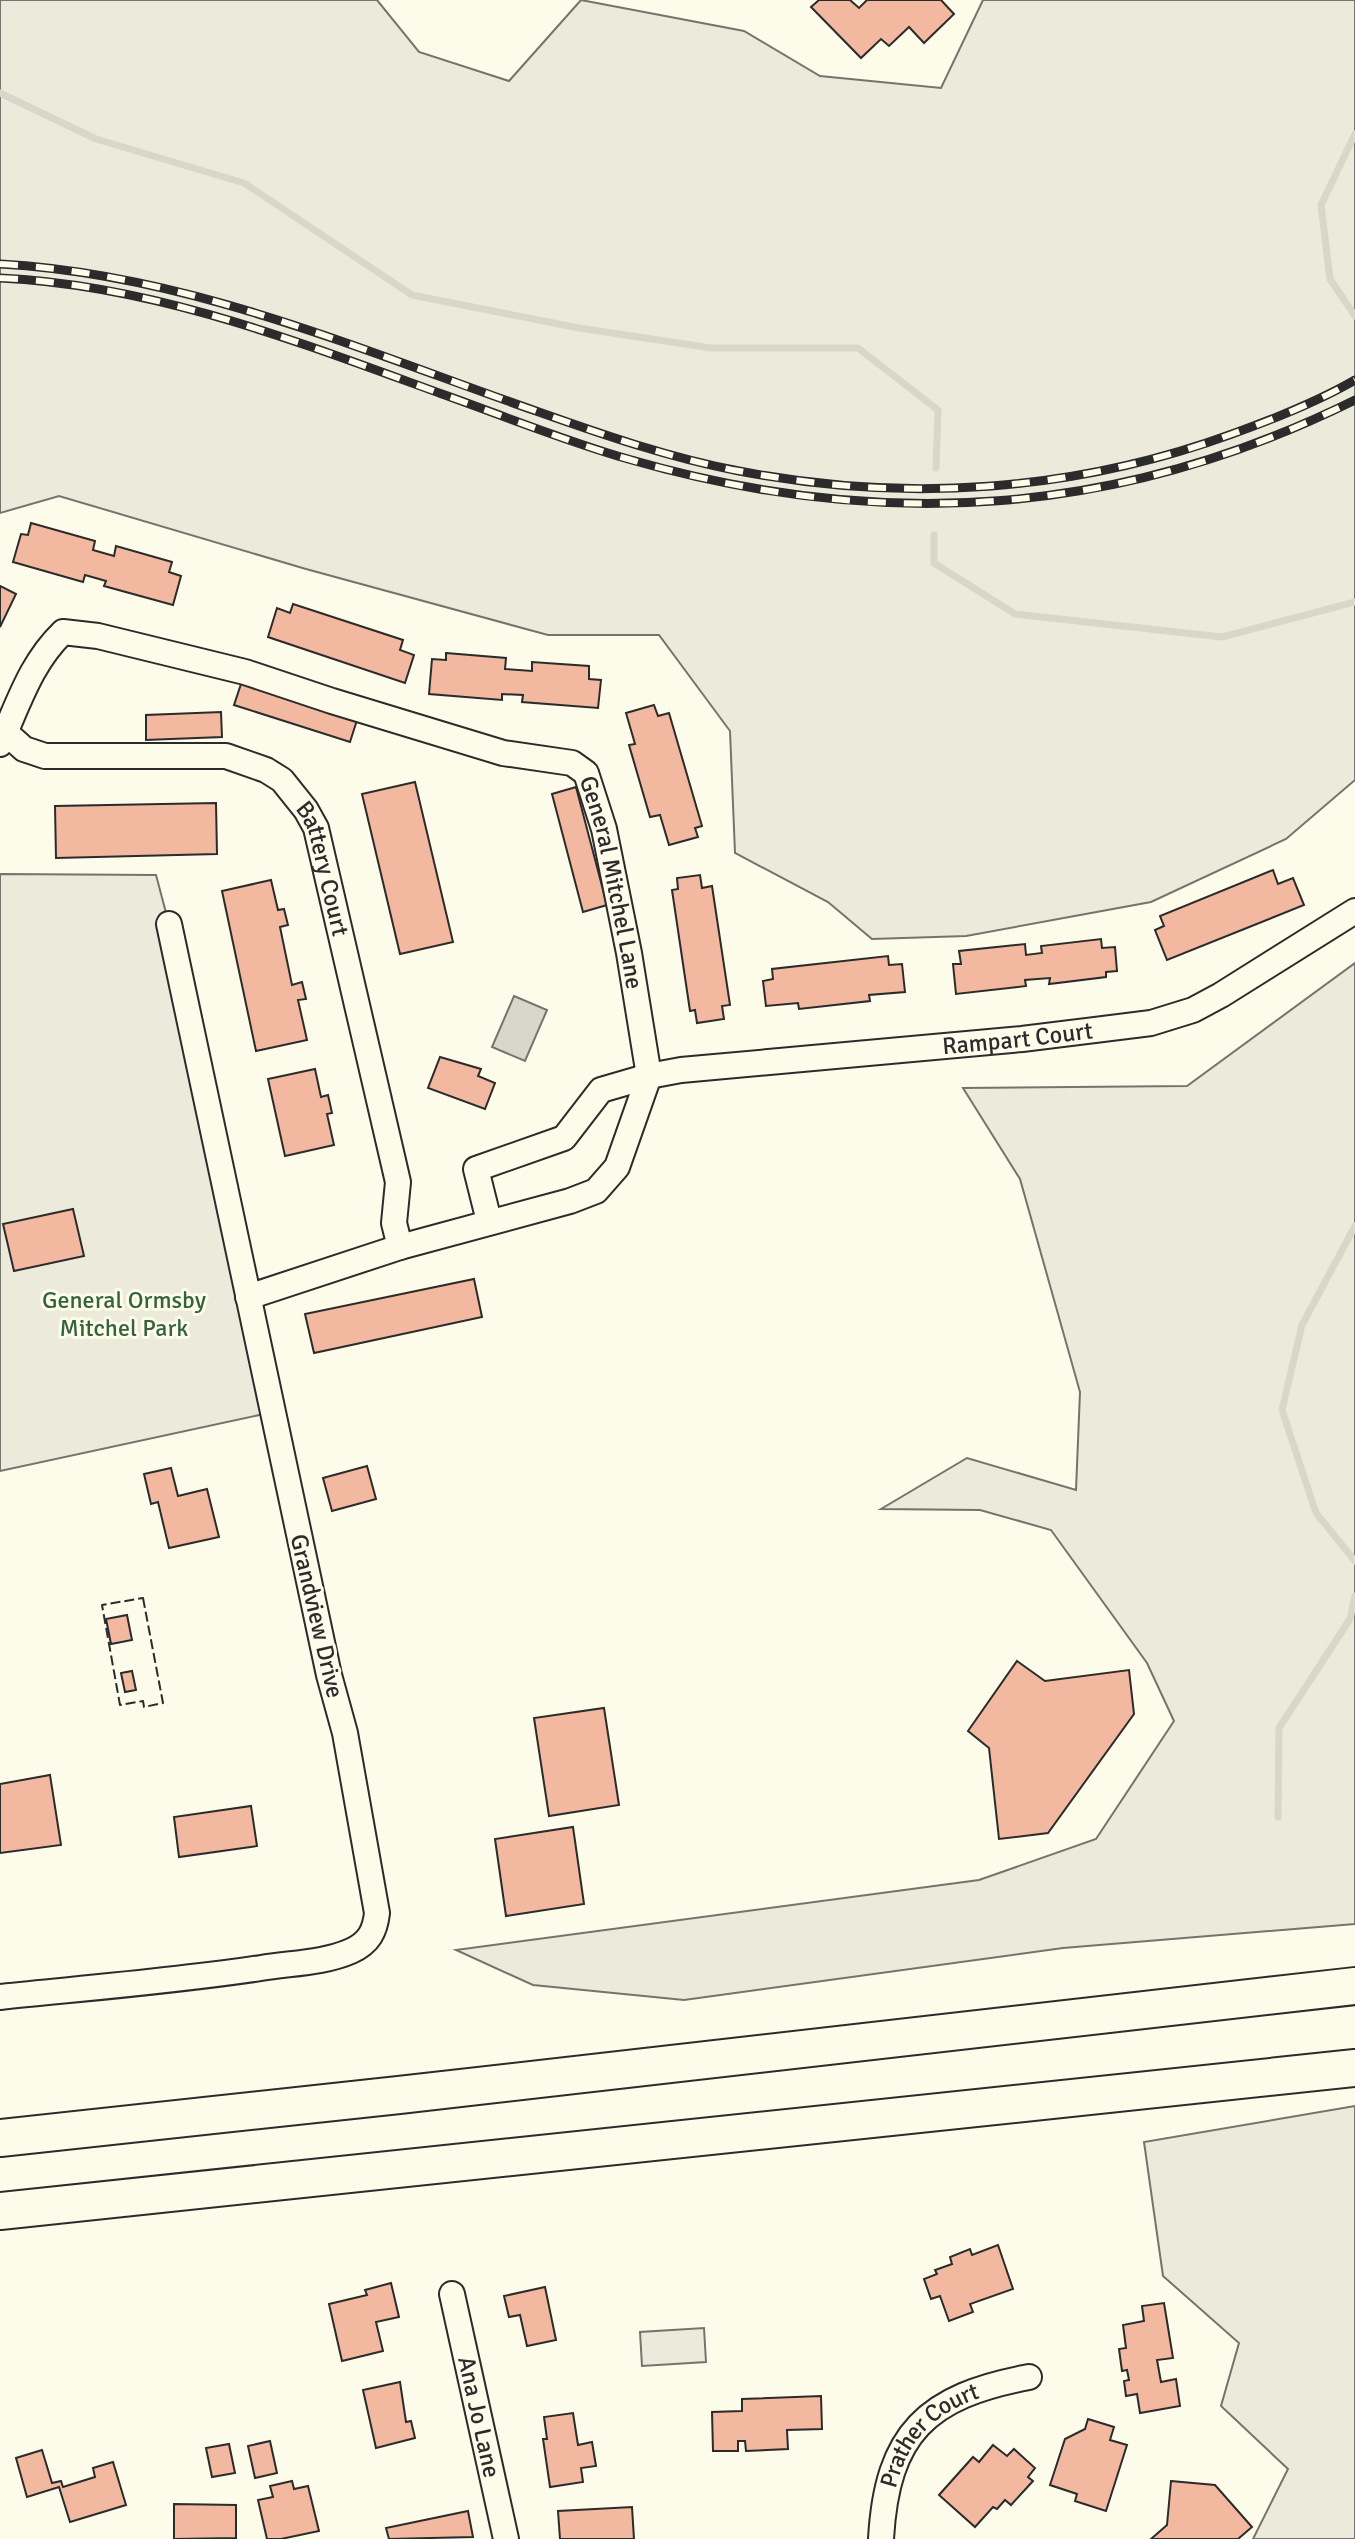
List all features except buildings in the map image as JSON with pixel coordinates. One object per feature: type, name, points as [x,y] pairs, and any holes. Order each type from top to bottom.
[{"type":"highway","points":[[0,2138],[1355,1986]]},
{"type":"highway","points":[[0,2211],[1355,2068]]},
{"type":"highway","points":[[0,2223],[100,2200]]},
{"type":"street","name":"General Mitchel Lane","points":[[3,738],[45,650],[63,632],[98,636],[245,672],[503,753],[572,763],[586,773],[604,829],[649,1076],[617,1167],[596,1191],[570,1201],[400,1247],[248,1297]]},
{"type":"street","name":"Battery Court","points":[[3,738],[45,756],[226,756],[266,770],[282,780],[306,810],[316,828],[398,1182],[394,1223],[400,1247]]},
{"type":"street","name":"Rampart Court","points":[[489,1221],[476,1169],[564,1138],[601,1090],[681,1070],[1022,1039],[1151,1023],[1183,1014],[1221,995],[1355,911]]},
{"type":"street","name":"Grandview Drive","points":[[0,1997],[236,1971],[332,1957],[354,1950],[367,1941],[375,1930],[377,1913],[345,1733],[329,1675],[169,924]]},
{"type":"street","name":"Ana Jo Lane","points":[[452,2294],[506,2539]]},
{"type":"street","name":"Prather Court","points":[[881,2539],[890,2473],[901,2449],[919,2425],[957,2397],[995,2383],[1029,2377]]},
{"type":"green space","points":[[0,0],[377,0],[419,52],[509,81],[581,0],[744,31],[820,76],[941,88],[983,0],[1355,0],[1355,780],[1286,839],[1151,902],[966,936],[872,939],[828,902],[735,853],[730,731],[659,635],[548,635],[306,569],[59,496],[0,513]]},
{"type":"green space","name":"General Ormsby Mitchel Park","points":[[0,874],[156,875],[273,1412],[0,1471]]},
{"type":"green space","points":[[1355,963],[1355,1924],[1063,1948],[684,2000],[533,1985],[456,1950],[979,1880],[1096,1839],[1174,1721],[1147,1663],[1051,1530],[980,1510],[881,1509],[967,1458],[1076,1490],[1080,1392],[1020,1179],[963,1088],[1187,1086]]},
{"type":"green space","points":[[1355,2106],[1355,2539],[1253,2539],[1288,2469],[1221,2406],[1239,2343],[1163,2276],[1144,2142]]},
{"type":"green space","points":[[704,2328],[706,2362],[642,2366],[640,2332]]},
{"type":"shaded area","points":[[514,996],[547,1010],[525,1061],[492,1047]]},
{"type":"waterway","points":[[0,93],[96,139],[244,183],[412,295],[579,328],[711,348],[858,348],[938,410],[936,468]]},
{"type":"waterway","points":[[1355,134],[1321,205],[1330,279],[1355,316]]},
{"type":"waterway","points":[[934,535],[934,563],[1015,614],[1222,637],[1355,602]]},
{"type":"waterway","points":[[1355,1226],[1302,1325],[1282,1410],[1316,1513],[1355,1561]]},
{"type":"waterway","points":[[1278,1817],[1279,1728],[1350,1619],[1355,1596]]},
{"type":"railway","points":[[0,264],[70,271],[206,299],[339,340],[561,420],[662,452],[739,471],[864,487],[926,489],[988,486],[1050,480],[1111,469],[1172,454],[1248,428],[1310,403],[1355,380]]},
{"type":"railway","points":[[0,278],[57,283],[170,304],[280,336],[628,459],[722,482],[815,497],[907,503],[998,501],[1088,489],[1177,469],[1266,439],[1355,400]]},
{"type":"fence","points":[[143,1598],[163,1703],[144,1707],[143,1701],[120,1705],[102,1605],[143,1598]]}]
